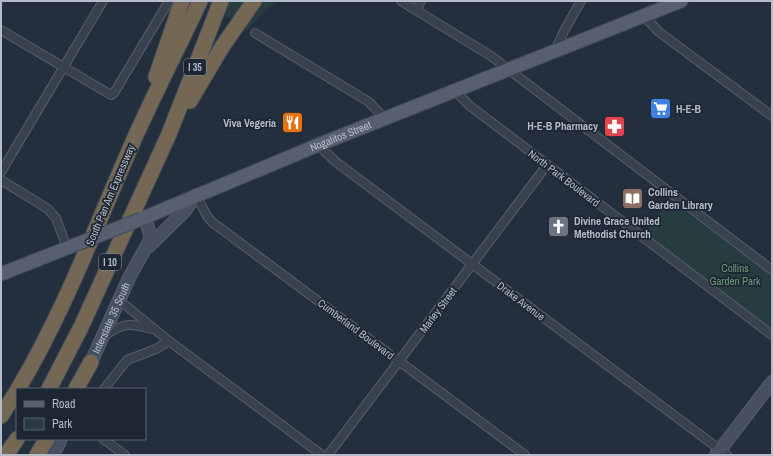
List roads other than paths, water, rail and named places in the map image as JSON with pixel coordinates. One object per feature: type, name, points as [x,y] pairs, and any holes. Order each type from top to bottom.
[{"type":"highway","name":"I 10","points":[[142,122],[182,1]]},
{"type":"highway","name":"South Pan Am Expressway","points":[[19,388],[48,334],[142,122],[200,1]]},
{"type":"highway","name":"I 35","points":[[169,134],[221,1]]},
{"type":"highway","name":"I 10","points":[[50,388],[81,327],[169,134],[182,117],[222,47],[254,1]]},
{"type":"highway","points":[[77,388],[91,362]]},
{"type":"highway","name":"South Pan Am Expressway","points":[[1,416],[16,393]]},
{"type":"highway","points":[[37,455],[47,440]]},
{"type":"main road","name":"Nogalitos Street","points":[[1,274],[143,218],[318,144],[675,2]]},
{"type":"main road","name":"Interstate 35 South","points":[[146,250],[184,212],[196,195]]},
{"type":"main road","name":"Interstate 35 South","points":[[80,388],[129,278],[146,250],[151,238],[143,218]]},
{"type":"main road","points":[[721,453],[772,382]]},
{"type":"main road","points":[[53,455],[60,440]]},
{"type":"street","points":[[1,172],[103,1]]},
{"type":"street","points":[[1,30],[111,95],[114,93],[169,1]]},
{"type":"street","points":[[401,1],[491,56],[772,270]]},
{"type":"street","points":[[416,10],[421,1]]},
{"type":"street","points":[[555,51],[564,30],[581,1]]},
{"type":"street","points":[[643,15],[659,32],[772,116]]},
{"type":"street","points":[[255,33],[369,102],[384,118]]},
{"type":"street","name":"North Park Boulevard","points":[[454,90],[470,106],[772,335]]},
{"type":"street","name":"Drake Avenue","points":[[318,144],[336,162],[721,453]]},
{"type":"street","name":"Marley Street","points":[[328,455],[547,165]]},
{"type":"street","points":[[1,180],[48,209],[56,218],[70,247]]},
{"type":"street","name":"Cumberland Boulevard","points":[[196,195],[207,216],[212,222],[525,455]]},
{"type":"street","points":[[119,300],[169,340],[322,455]]},
{"type":"street","points":[[103,337],[118,326],[125,325],[136,325],[156,330]]},
{"type":"street","points":[[105,388],[127,360],[156,349],[169,340]]},
{"type":"street","points":[[104,440],[125,455]]},
{"type":"place","name":"H-E-B","points":[[660,109]]},
{"type":"place","name":"Viva Vegeria","points":[[292,123]]},
{"type":"place","name":"H-E-B Pharmacy","points":[[614,126]]},
{"type":"place","name":"Collins Garden Library","points":[[632,198]]},
{"type":"place","name":"Divine Grace United Methodist Church","points":[[559,227]]},
{"type":"park label","name":"Collins Garden Park","points":[[735,274]]}]
